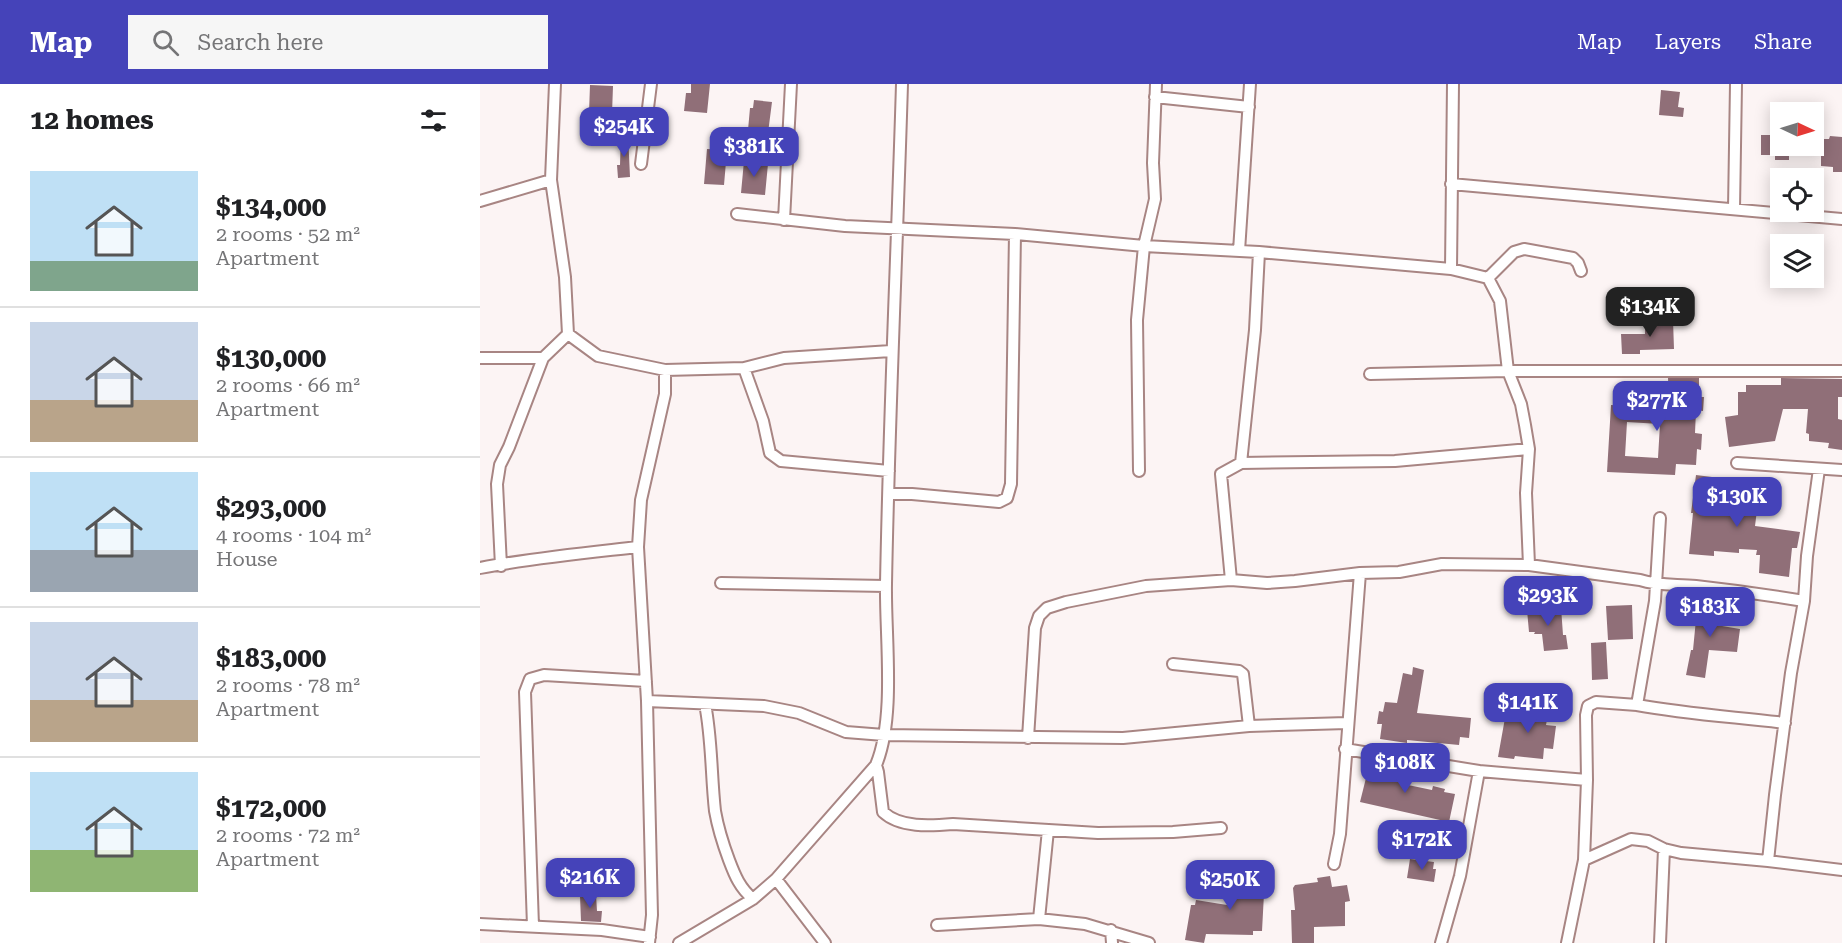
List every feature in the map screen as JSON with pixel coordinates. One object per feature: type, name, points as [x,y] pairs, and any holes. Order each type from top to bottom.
[{"type":"street","points":[[501,566],[497,484],[500,465],[543,358],[568,334],[565,277],[551,180],[555,84]]},
{"type":"street","points":[[641,164],[651,84]]},
{"type":"street","points":[[784,220],[791,84]]},
{"type":"street","points":[[679,943],[753,899],[776,879],[876,765],[882,750],[887,685],[886,586],[891,351],[898,229],[902,84]]},
{"type":"street","points":[[1139,471],[1137,320],[1144,246],[1155,199],[1153,163],[1156,84]]},
{"type":"street","points":[[1239,251],[1250,84]]},
{"type":"street","points":[[1451,269],[1453,84]]},
{"type":"street","points":[[1734,209],[1736,84],[1744,84]]},
{"type":"street","points":[[1155,98],[1249,107]]},
{"type":"street","points":[[480,201],[551,180]]},
{"type":"street","points":[[1451,184],[1842,219]]},
{"type":"street","points":[[737,214],[898,229],[1015,234],[1144,246],[1259,252],[1451,269],[1488,278],[1500,301],[1508,370],[1521,404],[1528,449],[1526,493],[1529,565]]},
{"type":"street","points":[[889,494],[999,502],[1007,498],[1011,484],[1015,234]]},
{"type":"street","points":[[1488,278],[1514,252],[1524,249],[1573,258],[1581,271]]},
{"type":"street","points":[[1241,463],[1255,330],[1259,252]]},
{"type":"street","points":[[568,334],[598,356],[665,370],[744,368],[784,358],[891,351]]},
{"type":"street","points":[[480,358],[543,358]]},
{"type":"street","points":[[744,368],[763,421],[770,453],[775,457],[781,461],[889,471]]},
{"type":"street","points":[[480,924],[602,930],[649,940],[652,915],[647,700],[638,547],[641,500],[665,394],[665,370]]},
{"type":"street","points":[[1370,374],[1508,370],[1842,371]]},
{"type":"street","points":[[1232,580],[1221,474],[1241,463],[1395,461],[1528,449]]},
{"type":"street","points":[[1737,463],[1842,470]]},
{"type":"street","points":[[1768,861],[1820,469]]},
{"type":"street","points":[[1637,705],[1655,601],[1660,518]]},
{"type":"street","points":[[480,568],[525,560],[638,547]]},
{"type":"street","points":[[1028,738],[1035,628],[1039,616],[1047,608],[1066,602],[1146,586],[1232,580],[1267,583],[1360,573],[1399,572],[1442,564],[1529,565],[1640,580],[1655,585],[1687,585],[1804,601]]},
{"type":"street","points":[[1334,864],[1340,834],[1360,573]]},
{"type":"street","points":[[721,583],[886,586]]},
{"type":"street","points":[[1173,664],[1239,671],[1243,674],[1249,726]]},
{"type":"street","points":[[533,926],[525,692],[530,679],[544,675],[646,681]]},
{"type":"street","points":[[647,700],[764,706],[799,713],[846,732],[884,735],[1122,738],[1249,726],[1347,723]]},
{"type":"street","points":[[1567,943],[1584,860],[1587,780],[1585,731],[1588,706],[1596,702],[1637,705],[1669,712],[1785,723]]},
{"type":"street","points":[[705,704],[716,813],[721,837],[737,881],[753,899]]},
{"type":"street","points":[[1345,749],[1479,771],[1587,780]]},
{"type":"street","points":[[876,765],[883,812],[890,819],[933,825],[1136,833],[1221,828]]},
{"type":"street","points":[[1441,943],[1460,876],[1479,771]]},
{"type":"street","points":[[1039,920],[1048,830]]},
{"type":"street","points":[[1584,860],[1632,839],[1648,841],[1664,849],[1681,853],[1842,870]]},
{"type":"street","points":[[1660,943],[1664,849]]},
{"type":"street","points":[[776,879],[825,943]]},
{"type":"street","points":[[937,926],[1039,920],[1084,924],[1112,930],[1149,943]]},
{"type":"street","points":[[1112,930],[1112,943]]},
{"type":"building","points":[[691,84],[710,84],[707,113],[684,111],[686,93],[691,93]]},
{"type":"building","points":[[590,85],[613,86],[612,114],[589,113]]},
{"type":"building","points":[[1661,90],[1680,92],[1678,107],[1684,108],[1683,117],[1659,115]]},
{"type":"building","points":[[754,100],[772,102],[768,133],[748,130],[750,108],[753,108]]},
{"type":"building","points":[[621,133],[628,133],[630,177],[618,178],[617,165],[620,165]]},
{"type":"building","points":[[1761,135],[1770,135],[1770,155],[1761,155]]},
{"type":"building","points":[[1830,136],[1842,137],[1842,172],[1833,172],[1833,167],[1821,166],[1821,156],[1824,156],[1824,139],[1829,139]]},
{"type":"building","points":[[707,149],[727,150],[724,185],[704,184]]},
{"type":"building","points":[[1775,156],[1789,156],[1789,160],[1775,160]]},
{"type":"building","points":[[744,161],[768,164],[765,195],[741,193]]},
{"type":"building","points":[[1645,320],[1673,320],[1674,349],[1640,350],[1640,354],[1622,354],[1621,334],[1645,334]]},
{"type":"building","points":[[1668,378],[1699,378],[1699,397],[1704,397],[1703,411],[1696,410],[1695,433],[1702,434],[1701,450],[1697,449],[1696,465],[1676,464],[1675,475],[1607,472],[1611,405],[1653,407],[1653,400],[1669,401]],"holes":[[[1627,422],[1660,424],[1658,458],[1625,456]]]},
{"type":"building","points":[[1781,378],[1842,379],[1842,397],[1838,397],[1838,419],[1842,420],[1842,450],[1828,448],[1829,443],[1809,441],[1809,434],[1806,433],[1808,409],[1783,409],[1775,441],[1729,447],[1725,417],[1738,415],[1738,392],[1746,392],[1746,385],[1781,385]]},
{"type":"building","points":[[1696,475],[1720,478],[1719,487],[1723,487],[1723,494],[1742,496],[1744,492],[1759,494],[1755,526],[1800,532],[1797,548],[1792,548],[1789,577],[1759,573],[1760,555],[1756,555],[1757,550],[1739,549],[1739,553],[1714,551],[1714,556],[1689,554]]},
{"type":"building","points":[[1698,599],[1719,601],[1716,625],[1740,629],[1737,652],[1709,650],[1705,678],[1686,675],[1691,650],[1693,650]]},
{"type":"building","points":[[1548,603],[1548,608],[1561,607],[1563,635],[1566,635],[1568,649],[1544,651],[1542,634],[1529,632],[1527,610],[1537,610],[1536,604]]},
{"type":"building","points":[[1632,605],[1633,639],[1608,640],[1606,606]]},
{"type":"building","points":[[1606,642],[1608,679],[1592,680],[1591,643]]},
{"type":"building","points":[[1413,667],[1424,670],[1417,713],[1471,718],[1469,738],[1460,737],[1459,745],[1407,740],[1407,743],[1380,739],[1382,724],[1377,724],[1379,711],[1383,712],[1385,702],[1397,703],[1403,673],[1412,675]]},
{"type":"building","points":[[1530,701],[1550,704],[1546,725],[1556,726],[1553,749],[1544,748],[1543,759],[1498,757],[1505,718],[1526,721]]},
{"type":"building","points":[[1370,762],[1411,773],[1408,785],[1432,790],[1433,786],[1445,789],[1444,792],[1455,794],[1449,822],[1360,802]]},
{"type":"building","points":[[1410,859],[1434,862],[1433,869],[1436,869],[1434,882],[1407,878]]},
{"type":"building","points":[[1227,875],[1265,875],[1262,931],[1253,931],[1253,935],[1206,934],[1204,943],[1185,940],[1191,905],[1195,905],[1196,900],[1227,905]]},
{"type":"building","points":[[1330,876],[1332,887],[1347,885],[1350,901],[1345,902],[1345,926],[1314,927],[1314,943],[1292,943],[1291,910],[1295,910],[1293,888],[1295,885],[1318,882],[1317,878]]},
{"type":"building","points":[[596,895],[597,911],[602,911],[601,922],[581,921],[580,896]]}]
